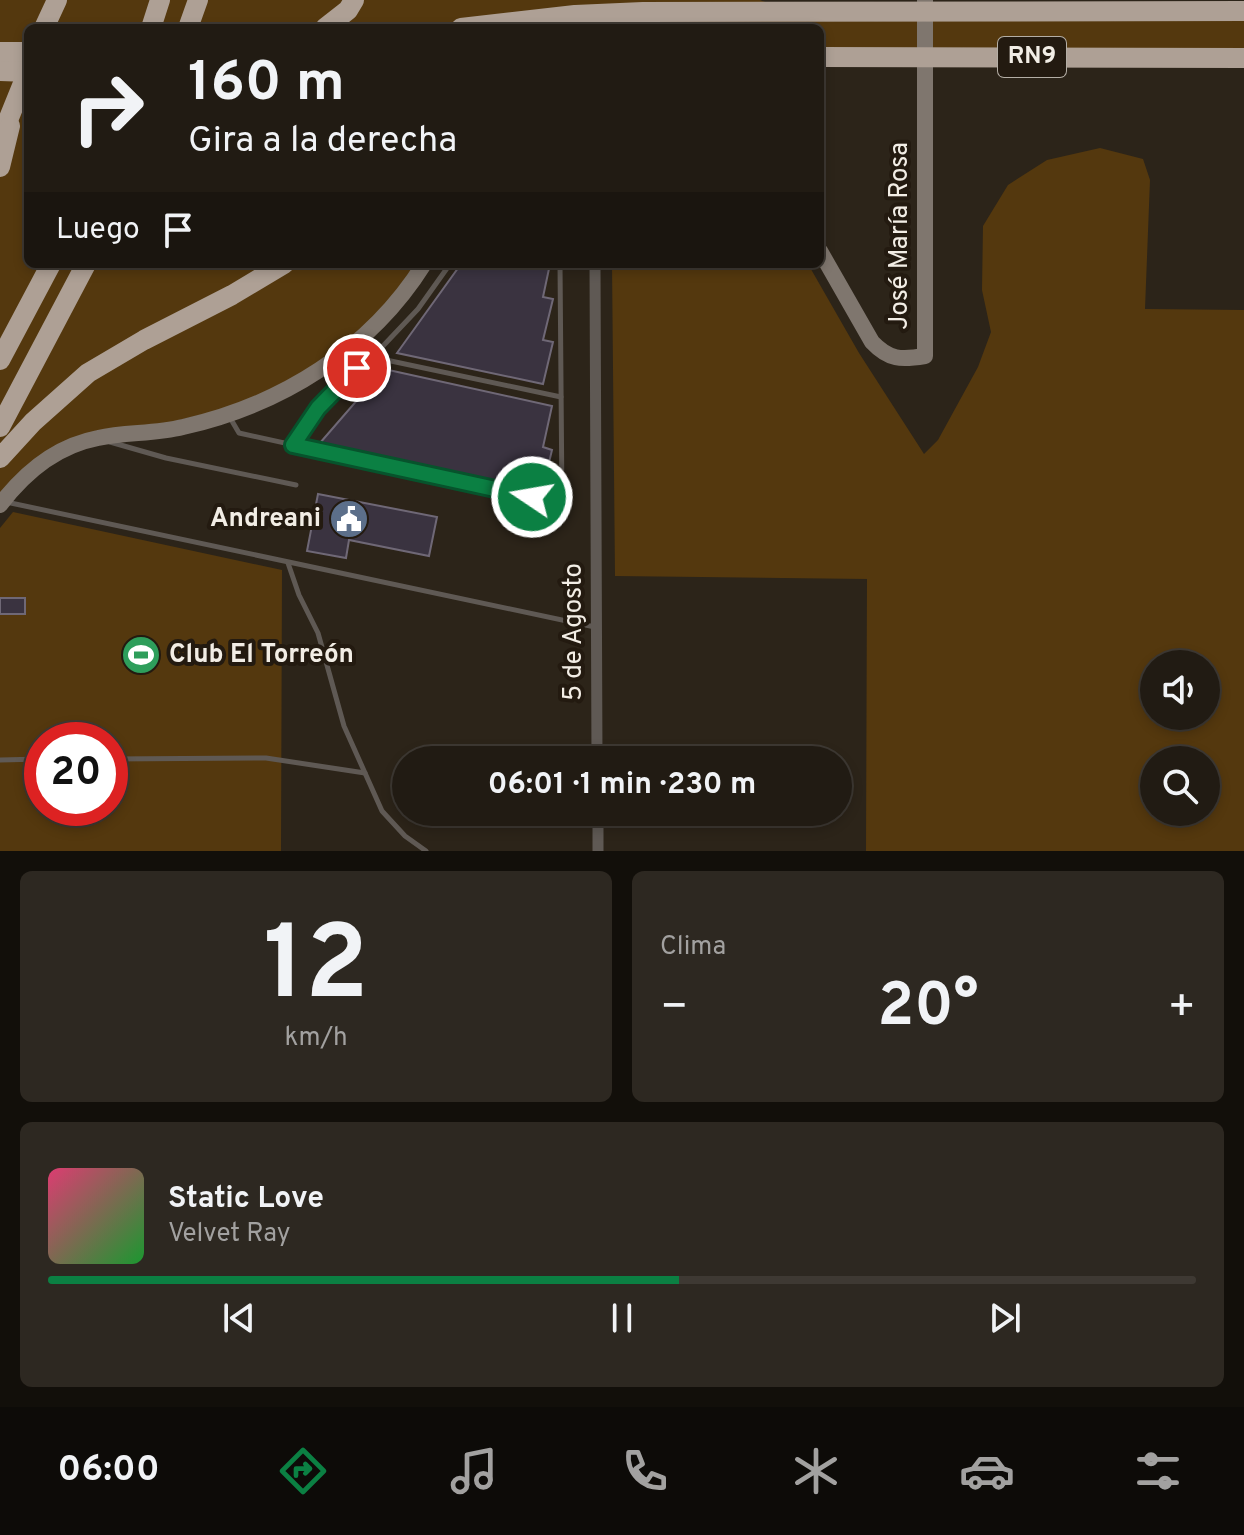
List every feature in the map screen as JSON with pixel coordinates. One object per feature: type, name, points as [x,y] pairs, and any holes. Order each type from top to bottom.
[{"type":"highway","points":[[46,24],[55,0]]},
{"type":"highway","points":[[152,24],[160,0]]},
{"type":"highway","points":[[189,24],[198,0]]},
{"type":"highway","points":[[330,24],[348,10],[354,0]]},
{"type":"highway","points":[[734,0],[784,10]]},
{"type":"highway","name":"RN9","points":[[500,24],[589,15],[784,10],[1244,11]]},
{"type":"highway","points":[[0,52],[24,52]]},
{"type":"highway","name":"RN9","points":[[824,57],[1244,58]]},
{"type":"highway","points":[[0,71],[24,71]]},
{"type":"highway","points":[[0,140],[24,82]]},
{"type":"highway","points":[[0,167],[15,107]]},
{"type":"highway","points":[[0,360],[49,268]]},
{"type":"highway","points":[[0,427],[84,268]]},
{"type":"highway","points":[[0,458],[33,422],[88,373],[277,268]]},
{"type":"main road","name":"José María Rosa","points":[[824,258],[872,342],[881,352],[898,360],[925,356],[925,0]]},
{"type":"main road","points":[[1,503],[40,463],[63,448],[98,438],[179,428],[229,416],[309,377],[377,325],[413,283],[422,268]]},
{"type":"street","name":"5 de Agosto","points":[[595,268],[597,746]]},
{"type":"street","points":[[598,826],[598,851]]},
{"type":"lane","points":[[293,445],[318,408],[418,309],[447,268]]},
{"type":"lane","points":[[229,416],[239,433],[562,504],[560,268]]},
{"type":"lane","points":[[371,357],[561,397]]},
{"type":"lane","points":[[98,438],[166,458],[296,485]]},
{"type":"lane","points":[[1,503],[596,627]]},
{"type":"lane","points":[[288,563],[299,595],[318,633],[344,726],[382,811],[405,836],[426,851]]},
{"type":"lane","points":[[128,759],[266,758],[365,773]]},
{"type":"lane","points":[[0,760],[24,759]]},
{"type":"shaded area","points":[[0,0],[760,0],[784,10],[1244,19],[1244,49],[824,50],[824,24],[24,24],[24,268],[421,268],[377,325],[271,398],[63,448],[0,505]]},
{"type":"shaded area","points":[[1100,148],[1143,159],[1150,180],[1145,309],[1244,310],[1244,851],[866,851],[867,579],[615,576],[612,268],[810,268],[859,353],[924,454],[938,440],[978,367],[991,332],[982,290],[983,226],[1008,185],[1047,160]]},
{"type":"shaded area","name":"Club El Torreón","points":[[13,512],[282,570],[281,851],[0,851],[0,528]]},
{"type":"building","points":[[458,268],[549,268],[543,297],[553,299],[543,340],[553,342],[543,384],[397,353]]},
{"type":"building","points":[[384,369],[552,406],[543,447],[552,450],[542,492],[320,443]]},
{"type":"building","points":[[318,494],[437,517],[429,556],[349,540],[346,558],[307,551]]},
{"type":"building","points":[[0,598],[25,598],[25,614],[0,614]]},
{"type":"place","name":"Andreani","points":[[349,519]]},
{"type":"place","name":"Club El Torreón","points":[[141,655]]},
{"type":"route","points":[[357,368],[318,408],[293,445],[532,497]]}]
